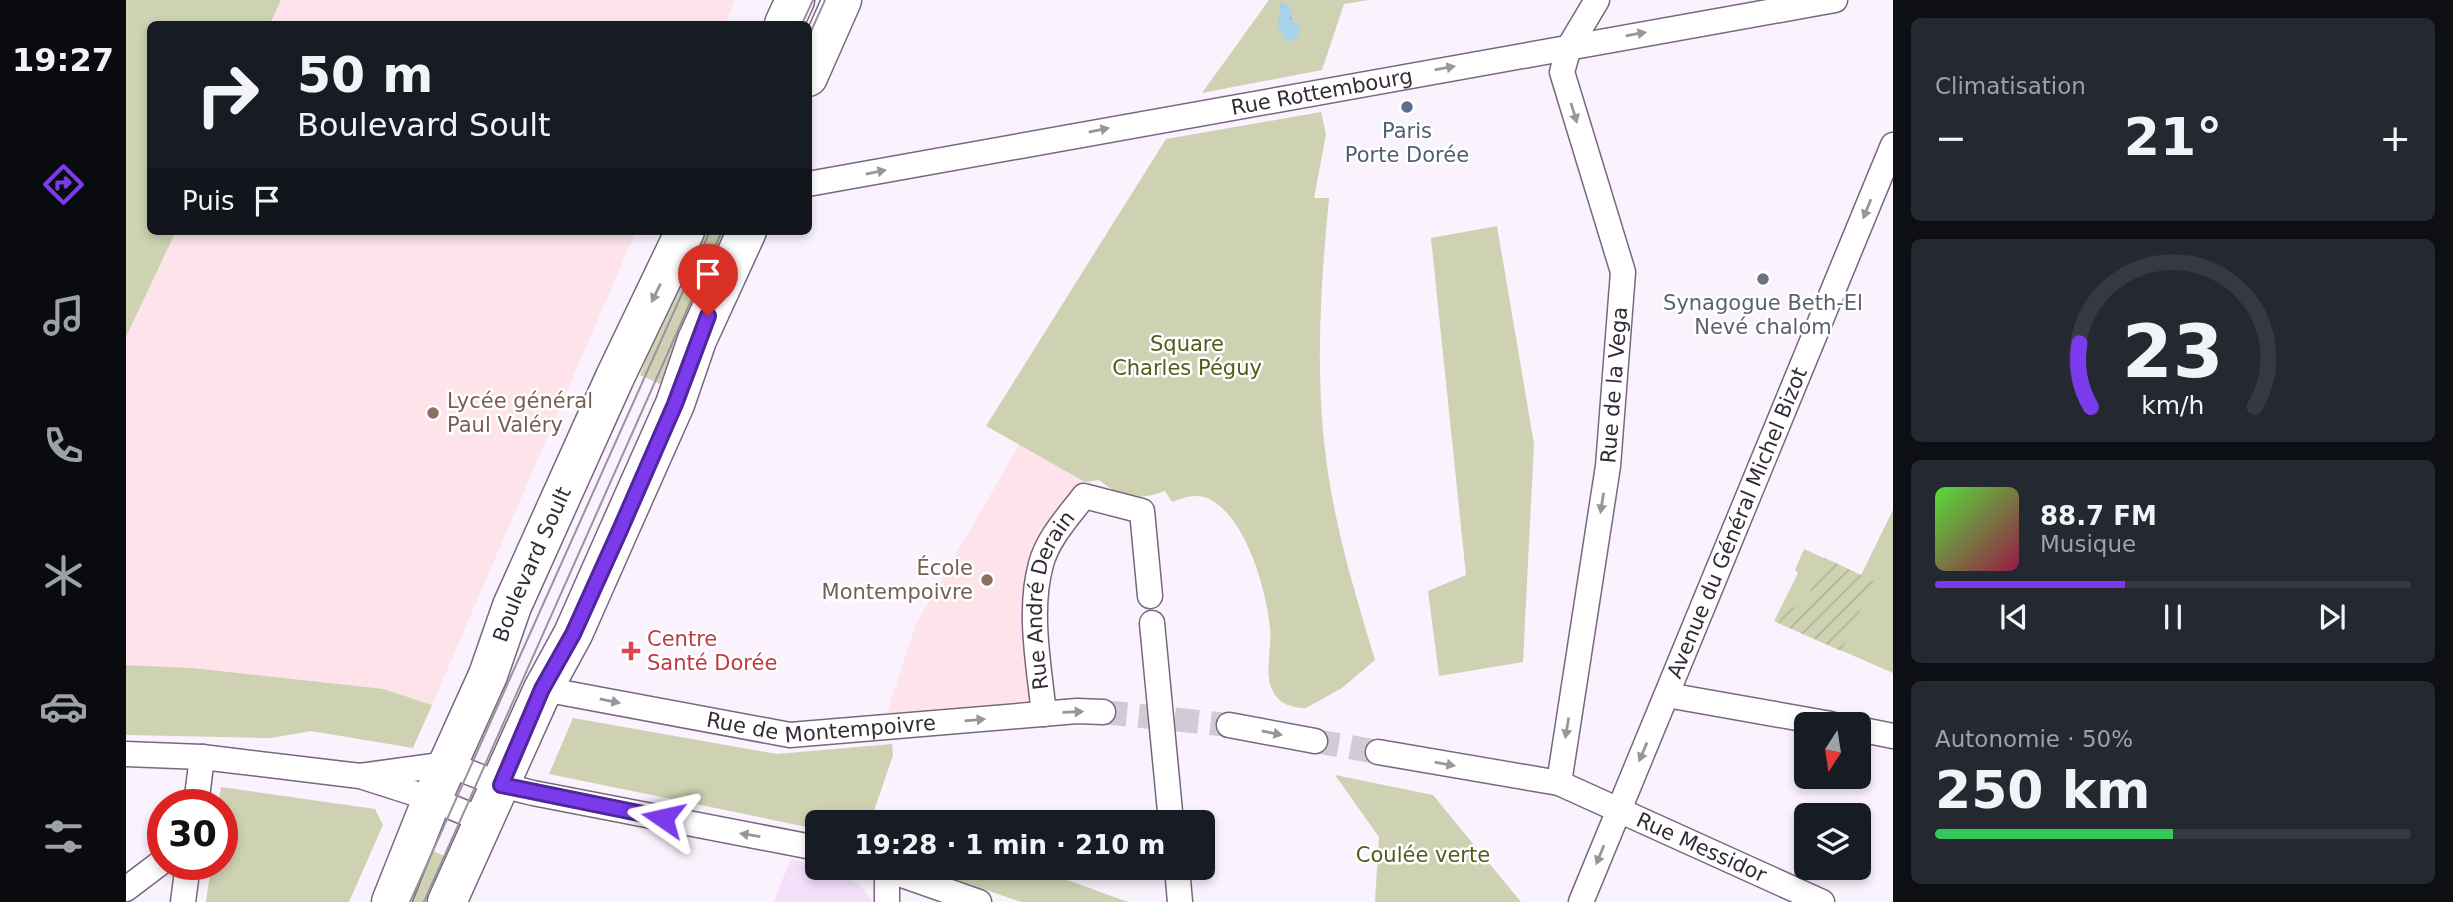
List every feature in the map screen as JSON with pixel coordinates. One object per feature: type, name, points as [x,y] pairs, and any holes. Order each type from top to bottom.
[{"type":"main road","points":[[784,21],[794,0]]},
{"type":"main road","points":[[812,68],[842,0]]},
{"type":"main road","name":"Boulevard Soult","points":[[391,902],[432,799],[488,676],[512,606],[615,377],[683,235]]},
{"type":"main road","points":[[447,902],[542,689],[573,634],[620,530],[675,404],[697,340],[745,235]]},
{"type":"street","name":"Rue de la Vega","points":[[1559,783],[1608,466],[1623,272],[1562,72],[1569,47],[1597,0]]},
{"type":"street","name":"Rue Rottembourg","points":[[812,183],[1835,0]]},
{"type":"street","name":"Avenue du Général Michel Bizot","points":[[1581,902],[1893,145]]},
{"type":"street","name":"Rue André Derain","points":[[1044,714],[1037,635],[1040,572],[1054,535],[1084,496],[1142,510],[1150,596]]},
{"type":"street","points":[[1152,623],[1170,810]]},
{"type":"street","name":"Rue de Montempoivre","points":[[542,689],[790,736],[1044,714],[1103,712]]},
{"type":"street","points":[[1667,695],[1794,717]]},
{"type":"street","points":[[1229,725],[1315,741]]},
{"type":"street","points":[[1871,732],[1893,736]]},
{"type":"street","points":[[1378,752],[1559,783],[1619,808]]},
{"type":"street","points":[[126,754],[202,757],[360,776],[432,799],[485,821]]},
{"type":"street","points":[[198,789],[202,757]]},
{"type":"street","points":[[360,776],[448,764],[501,785],[805,846]]},
{"type":"street","name":"Rue Messidor","points":[[1619,808],[1822,902]]},
{"type":"street","points":[[126,889],[147,873]]},
{"type":"street","points":[[183,902],[186,880]]},
{"type":"street","points":[[885,880],[887,902]]},
{"type":"street","points":[[916,880],[979,902]]},
{"type":"street","points":[[1178,880],[1181,902]]},
{"type":"shaded area","points":[[281,0],[735,0],[726,21],[272,21]]},
{"type":"shaded area","points":[[174,235],[634,235],[432,705],[384,689],[193,668],[126,665],[126,337]]},
{"type":"shaded area","name":"École Montempoivre","points":[[1019,445],[1085,482],[1055,522],[1037,700],[887,713],[916,624]]},
{"type":"shaded area","points":[[791,858],[805,863],[805,880],[850,880],[858,883],[873,902],[774,902]]},
{"type":"green space","points":[[126,0],[281,0],[271,21],[147,21],[147,235],[174,235],[126,337]]},
{"type":"green space","points":[[1269,0],[1369,0],[1344,4],[1322,70],[1202,93]]},
{"type":"green space","name":"Square Charles Péguy","points":[[1321,112],[1326,134],[1314,198],[1329,198],[1320,338],[1324,444],[1338,525],[1375,660],[1342,688],[1306,708],[1285,704],[1271,687],[1270,628],[1258,573],[1242,534],[1231,517],[1218,505],[1204,497],[1196,496],[1172,502],[1165,491],[1147,496],[1130,496],[1115,491],[1099,480],[1085,482],[986,426],[1166,139]]},
{"type":"green space","points":[[1497,226],[1534,444],[1523,662],[1439,676],[1428,591],[1466,575],[1431,238]]},
{"type":"green space","points":[[702,235],[726,235],[675,375],[665,371],[660,384],[640,375],[645,362],[636,358]]},
{"type":"green space","points":[[1893,510],[1893,673],[1774,621],[1798,573],[1795,570],[1804,549],[1861,575]]},
{"type":"green space","points":[[1825,558],[1874,581],[1841,651],[1778,623],[1784,611],[1805,603]]},
{"type":"green space","points":[[126,665],[193,668],[384,689],[432,705],[413,748],[311,731],[271,738],[126,735]]},
{"type":"green space","points":[[573,718],[777,754],[892,744],[893,755],[874,810],[805,810],[805,827],[549,774]]},
{"type":"green space","name":"Coulée verte","points":[[1335,775],[1433,795],[1521,902],[1375,902],[1379,837]]},
{"type":"green space","points":[[238,789],[375,809],[383,825],[349,902],[206,902],[209,880],[238,880]]},
{"type":"green space","points":[[429,849],[449,858],[433,902],[401,902]]},
{"type":"green space","points":[[958,880],[1067,880],[1128,902],[1021,902]]},
{"type":"water","points":[[1281,2],[1290,5],[1292,19],[1300,26],[1297,38],[1287,42],[1277,25]]},
{"type":"tunnel","points":[[1103,712],[1229,725]]},
{"type":"tunnel","points":[[1315,741],[1378,752]]},
{"type":"tram line","points":[[803,21],[813,0]]},
{"type":"tram line","points":[[812,29],[825,0]]},
{"type":"tram line","points":[[410,902],[708,235]]},
{"type":"tram line","points":[[424,902],[720,235]]},
{"type":"place","name":"Paris Porte Dorée","points":[[1407,107]]},
{"type":"place","name":"Synagogue Beth-El Nevé chalom","points":[[1763,279]]},
{"type":"place","name":"Lycée général Paul Valéry","points":[[433,413]]},
{"type":"place","name":"École Montempoivre","points":[[987,580]]},
{"type":"place","name":"Centre Santé Dorée","points":[[631,651]]},
{"type":"route","points":[[663,818],[501,785],[542,689],[573,634],[620,530],[675,404],[708,316]]}]
